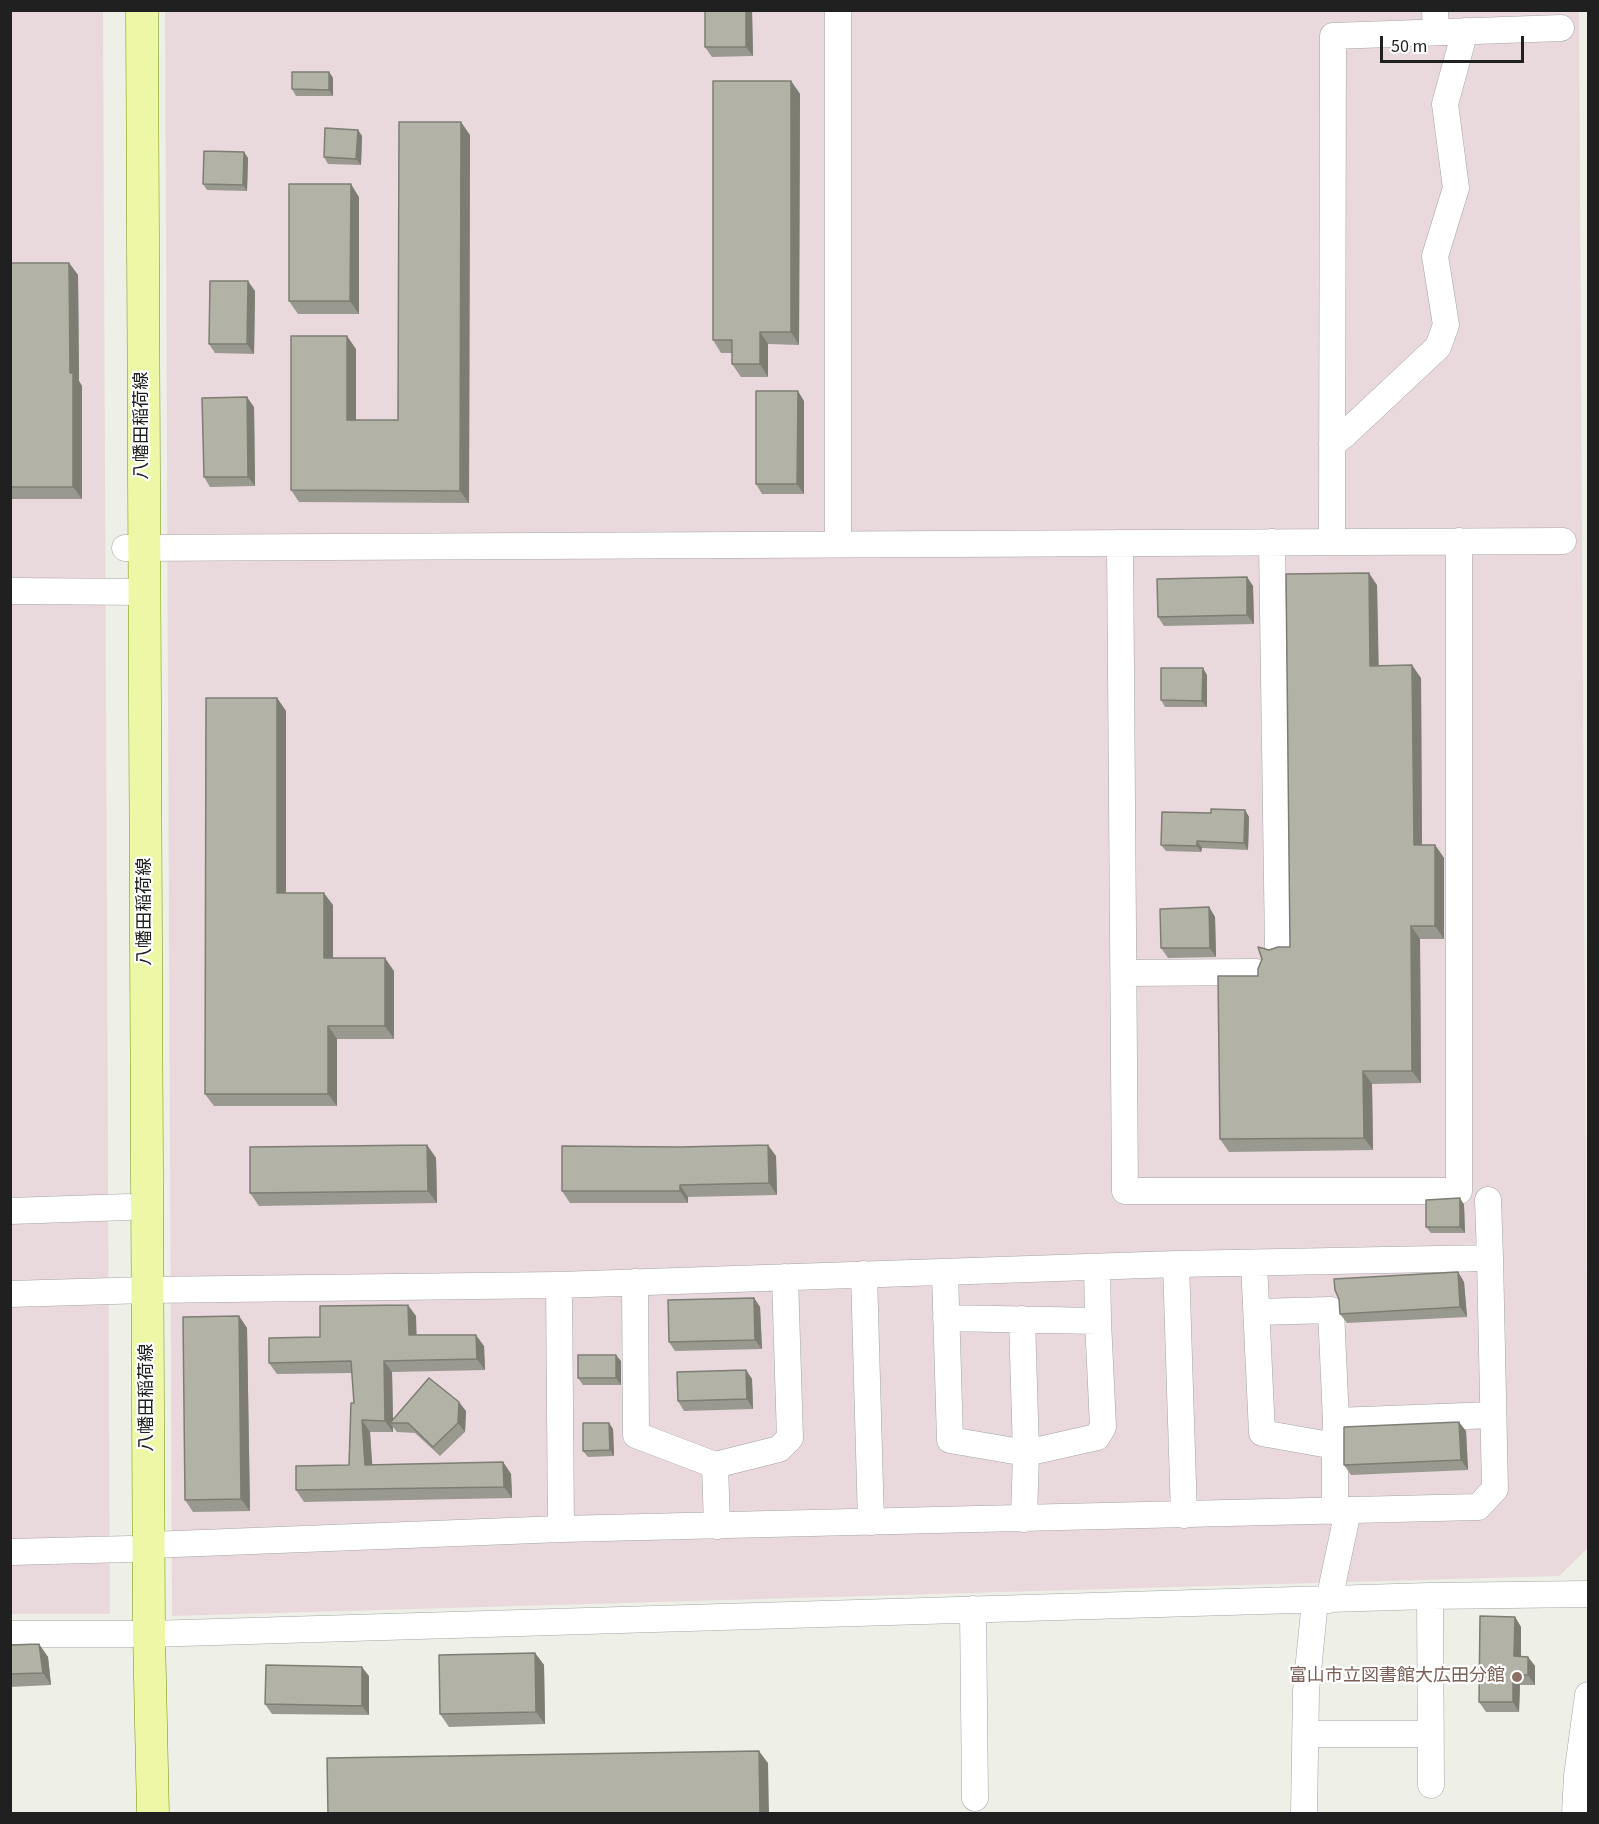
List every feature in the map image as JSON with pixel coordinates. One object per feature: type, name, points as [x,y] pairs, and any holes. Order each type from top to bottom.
[{"type":"main road","name":"八幡田稲荷線","points":[[121,10],[135,592],[140,1547],[132,1814]]},
{"type":"main road","name":"八幡田稲荷線","points":[[134,549],[142,10]]},
{"type":"main road","name":"八幡田稲荷線","points":[[135,592],[128,1207],[138,1290]]},
{"type":"main road","name":"八幡田稲荷線","points":[[139,1634],[153,1814]]},
{"type":"street","points":[[838,10],[838,543]]},
{"type":"street","points":[[1332,542],[1333,36],[1436,21],[1465,31],[1561,28]]},
{"type":"street","points":[[1332,444],[1438,347],[1446,325],[1434,256],[1456,188],[1445,104],[1465,31]]},
{"type":"street","points":[[1120,543],[1125,1191],[1459,1191],[1459,541]]},
{"type":"street","points":[[134,549],[838,543],[1563,541]]},
{"type":"street","points":[[1272,542],[1278,948]]},
{"type":"street","points":[[10,591],[135,592]]},
{"type":"street","points":[[1124,973],[1256,972]]},
{"type":"street","points":[[10,1552],[561,1530],[1478,1507],[1495,1489],[1488,1200]]},
{"type":"street","points":[[10,1211],[128,1207]]},
{"type":"street","points":[[10,1294],[138,1290],[559,1285],[1176,1264],[1490,1258]]},
{"type":"street","points":[[1254,1263],[1262,1433],[1335,1433],[1493,1415]]},
{"type":"street","points":[[1176,1264],[1184,1515]]},
{"type":"street","points":[[945,1272],[950,1440],[1026,1453],[1097,1437],[1103,1428],[1097,1267]]},
{"type":"street","points":[[864,1275],[871,1522]]},
{"type":"street","points":[[635,1282],[636,1435],[715,1465],[779,1449],[790,1438],[785,1277]]},
{"type":"street","points":[[559,1285],[561,1530]]},
{"type":"street","points":[[1257,1312],[1331,1310],[1335,1433],[1342,1511],[1322,1601],[1306,1691],[1305,1814]]},
{"type":"street","points":[[946,1318],[1098,1321]]},
{"type":"street","points":[[1022,1319],[1026,1453],[1024,1519]]},
{"type":"street","points":[[715,1465],[717,1526]]},
{"type":"street","points":[[10,1634],[139,1634],[1322,1601],[1430,1596],[1588,1594]]},
{"type":"street","points":[[1430,1596],[1431,1785]]},
{"type":"street","points":[[973,1609],[975,1798]]},
{"type":"street","points":[[1575,1814],[1577,1776],[1588,1695]]},
{"type":"street","points":[[1307,1734],[1430,1734]]},
{"type":"shaded area","points":[[10,11],[103,11],[110,1614],[11,1614]]},
{"type":"shaded area","points":[[165,11],[1579,11],[1588,1548],[1559,1576],[172,1616]]},
{"type":"building","points":[[705,10],[746,10],[746,47],[705,47]]},
{"type":"building","points":[[292,72],[329,72],[329,90],[292,89]]},
{"type":"building","points":[[713,81],[791,81],[791,332],[760,332],[760,364],[732,364],[732,340],[713,340]]},
{"type":"building","points":[[399,122],[461,122],[460,491],[291,490],[291,336],[347,336],[347,420],[398,420]]},
{"type":"building","points":[[325,128],[358,130],[356,159],[324,157]]},
{"type":"building","points":[[204,151],[244,152],[243,185],[203,184]]},
{"type":"building","points":[[289,184],[351,184],[350,301],[289,301]]},
{"type":"building","points":[[10,263],[69,263],[70,373],[73,373],[73,487],[10,487]]},
{"type":"building","points":[[210,281],[248,281],[247,344],[209,344]]},
{"type":"building","points":[[756,391],[798,391],[797,484],[756,484]]},
{"type":"building","points":[[247,397],[248,477],[204,477],[202,398]]},
{"type":"building","points":[[1369,573],[1370,666],[1412,665],[1414,845],[1435,845],[1435,926],[1411,926],[1412,1071],[1363,1071],[1364,1138],[1220,1139],[1218,976],[1258,976],[1262,959],[1258,947],[1269,950],[1290,947],[1286,574]]},
{"type":"building","points":[[1247,577],[1247,615],[1158,617],[1157,579]]},
{"type":"building","points":[[1161,668],[1203,668],[1202,701],[1161,700]]},
{"type":"building","points":[[206,698],[277,698],[277,893],[324,893],[324,958],[385,958],[385,1026],[328,1026],[328,1094],[205,1094]]},
{"type":"building","points":[[1211,809],[1245,810],[1244,843],[1197,841],[1197,846],[1161,845],[1162,812],[1211,813]]},
{"type":"building","points":[[1209,907],[1210,948],[1161,948],[1160,909]]},
{"type":"building","points":[[427,1145],[428,1191],[250,1193],[250,1147]]},
{"type":"building","points":[[768,1145],[769,1183],[680,1185],[680,1191],[562,1191],[562,1146]]},
{"type":"building","points":[[1460,1198],[1460,1227],[1426,1227],[1426,1200]]},
{"type":"building","points":[[1458,1272],[1460,1307],[1340,1314],[1334,1279]]},
{"type":"building","points":[[754,1298],[755,1340],[669,1342],[668,1300]]},
{"type":"building","points":[[408,1305],[409,1335],[476,1335],[477,1359],[384,1361],[385,1421],[362,1420],[365,1465],[503,1462],[504,1487],[296,1490],[296,1466],[349,1465],[351,1403],[354,1403],[351,1361],[269,1363],[269,1338],[320,1337],[320,1306]]},
{"type":"building","points":[[239,1316],[241,1499],[185,1500],[183,1317]]},
{"type":"building","points":[[578,1355],[616,1355],[616,1378],[578,1378]]},
{"type":"building","points":[[746,1370],[747,1399],[678,1401],[677,1372]]},
{"type":"building","points":[[429,1378],[459,1402],[458,1423],[433,1447],[408,1423],[390,1423]]},
{"type":"building","points":[[1459,1422],[1461,1460],[1344,1465],[1344,1427]]},
{"type":"building","points":[[583,1423],[609,1423],[610,1450],[583,1451]]},
{"type":"building","points":[[1480,1616],[1515,1617],[1514,1656],[1528,1657],[1528,1675],[1513,1675],[1513,1702],[1479,1702]]},
{"type":"building","points":[[39,1644],[43,1673],[10,1674],[10,1645]]},
{"type":"building","points":[[535,1653],[536,1712],[440,1714],[439,1655]]},
{"type":"building","points":[[266,1665],[362,1667],[362,1706],[265,1704]]},
{"type":"building","points":[[759,1751],[760,1814],[328,1814],[327,1758]]},
{"type":"place","name":"富山市立図書館大広田分館","points":[[1517,1677]]}]
